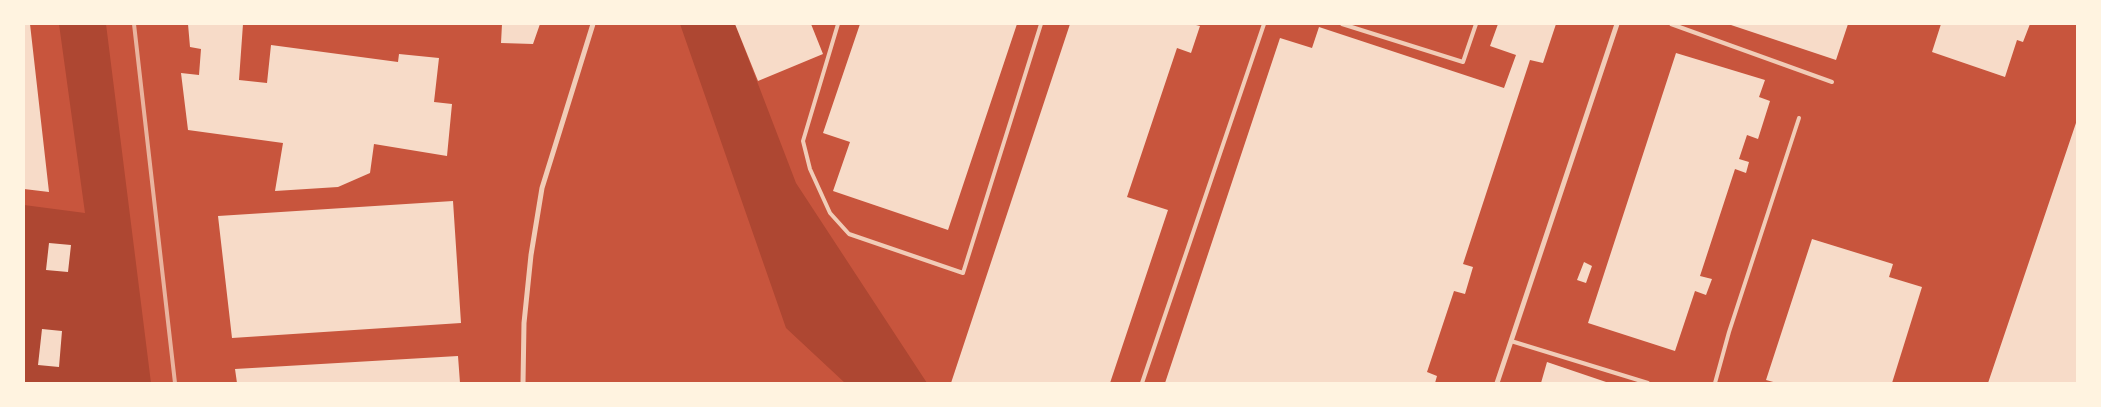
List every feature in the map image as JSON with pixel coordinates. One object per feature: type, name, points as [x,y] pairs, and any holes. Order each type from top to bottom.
[{"type":"street","points":[[523,383],[524,322],[531,255],[542,188],[593,24]]},
{"type":"street","points":[[1497,383],[1617,24]]},
{"type":"lane","points":[[838,24],[803,142],[810,170],[830,213],[850,234],[962,273],[1041,24]]},
{"type":"lane","points":[[1142,383],[1264,24]]},
{"type":"lane","points":[[1342,24],[1463,62],[1476,24]]},
{"type":"lane","points":[[1671,24],[1832,82]]},
{"type":"lane","points":[[1715,383],[1728,332],[1799,118]]},
{"type":"lane","points":[[1511,341],[1648,383]]},
{"type":"shaded area","points":[[59,24],[106,24],[151,383],[24,383],[24,205],[85,213]]},
{"type":"shaded area","points":[[680,24],[735,24],[796,183],[927,383],[845,383],[786,328]]},
{"type":"building","points":[[24,24],[30,24],[49,192],[24,189]]},
{"type":"building","points":[[188,24],[243,24],[239,80],[267,83],[271,45],[398,62],[399,54],[439,58],[434,102],[452,104],[447,156],[374,144],[370,173],[338,187],[275,191],[283,143],[188,130],[181,73],[199,75],[201,49],[190,47]]},
{"type":"building","points":[[502,24],[540,24],[533,44],[501,43]]},
{"type":"building","points":[[735,24],[811,24],[823,54],[758,81]]},
{"type":"building","points":[[860,24],[1017,24],[948,230],[833,191],[850,142],[823,133]]},
{"type":"building","points":[[1070,24],[1192,24],[1200,26],[1191,53],[1177,48],[1127,197],[1168,210],[1110,383],[951,383]]},
{"type":"building","points":[[1498,24],[1556,24],[1543,63],[1530,60],[1463,264],[1473,267],[1465,294],[1454,291],[1427,372],[1437,376],[1435,383],[1165,383],[1280,38],[1312,48],[1319,27],[1504,88],[1516,55],[1490,46]]},
{"type":"building","points":[[1728,24],[1848,24],[1836,60]]},
{"type":"building","points":[[1941,24],[2030,24],[2023,42],[2017,40],[2005,77],[1932,52]]},
{"type":"building","points":[[1676,53],[1765,80],[1759,97],[1770,101],[1758,139],[1747,135],[1739,159],[1749,162],[1746,173],[1735,169],[1700,276],[1712,279],[1706,295],[1695,291],[1675,351],[1588,323]]},
{"type":"building","points":[[2077,120],[2077,383],[1988,383]]},
{"type":"building","points":[[453,201],[461,323],[232,338],[218,216]]},
{"type":"building","points":[[1812,239],[1893,264],[1889,277],[1922,287],[1892,383],[1777,383],[1766,380]]},
{"type":"building","points":[[49,243],[71,245],[68,272],[46,270]]},
{"type":"building","points":[[1584,262],[1592,266],[1586,283],[1577,280]]},
{"type":"building","points":[[42,329],[62,331],[59,367],[38,365]]},
{"type":"building","points":[[458,356],[460,383],[237,383],[235,369]]},
{"type":"building","points":[[1547,362],[1609,383],[1541,383]]},
{"type":"railway","points":[[134,24],[175,383]]}]
